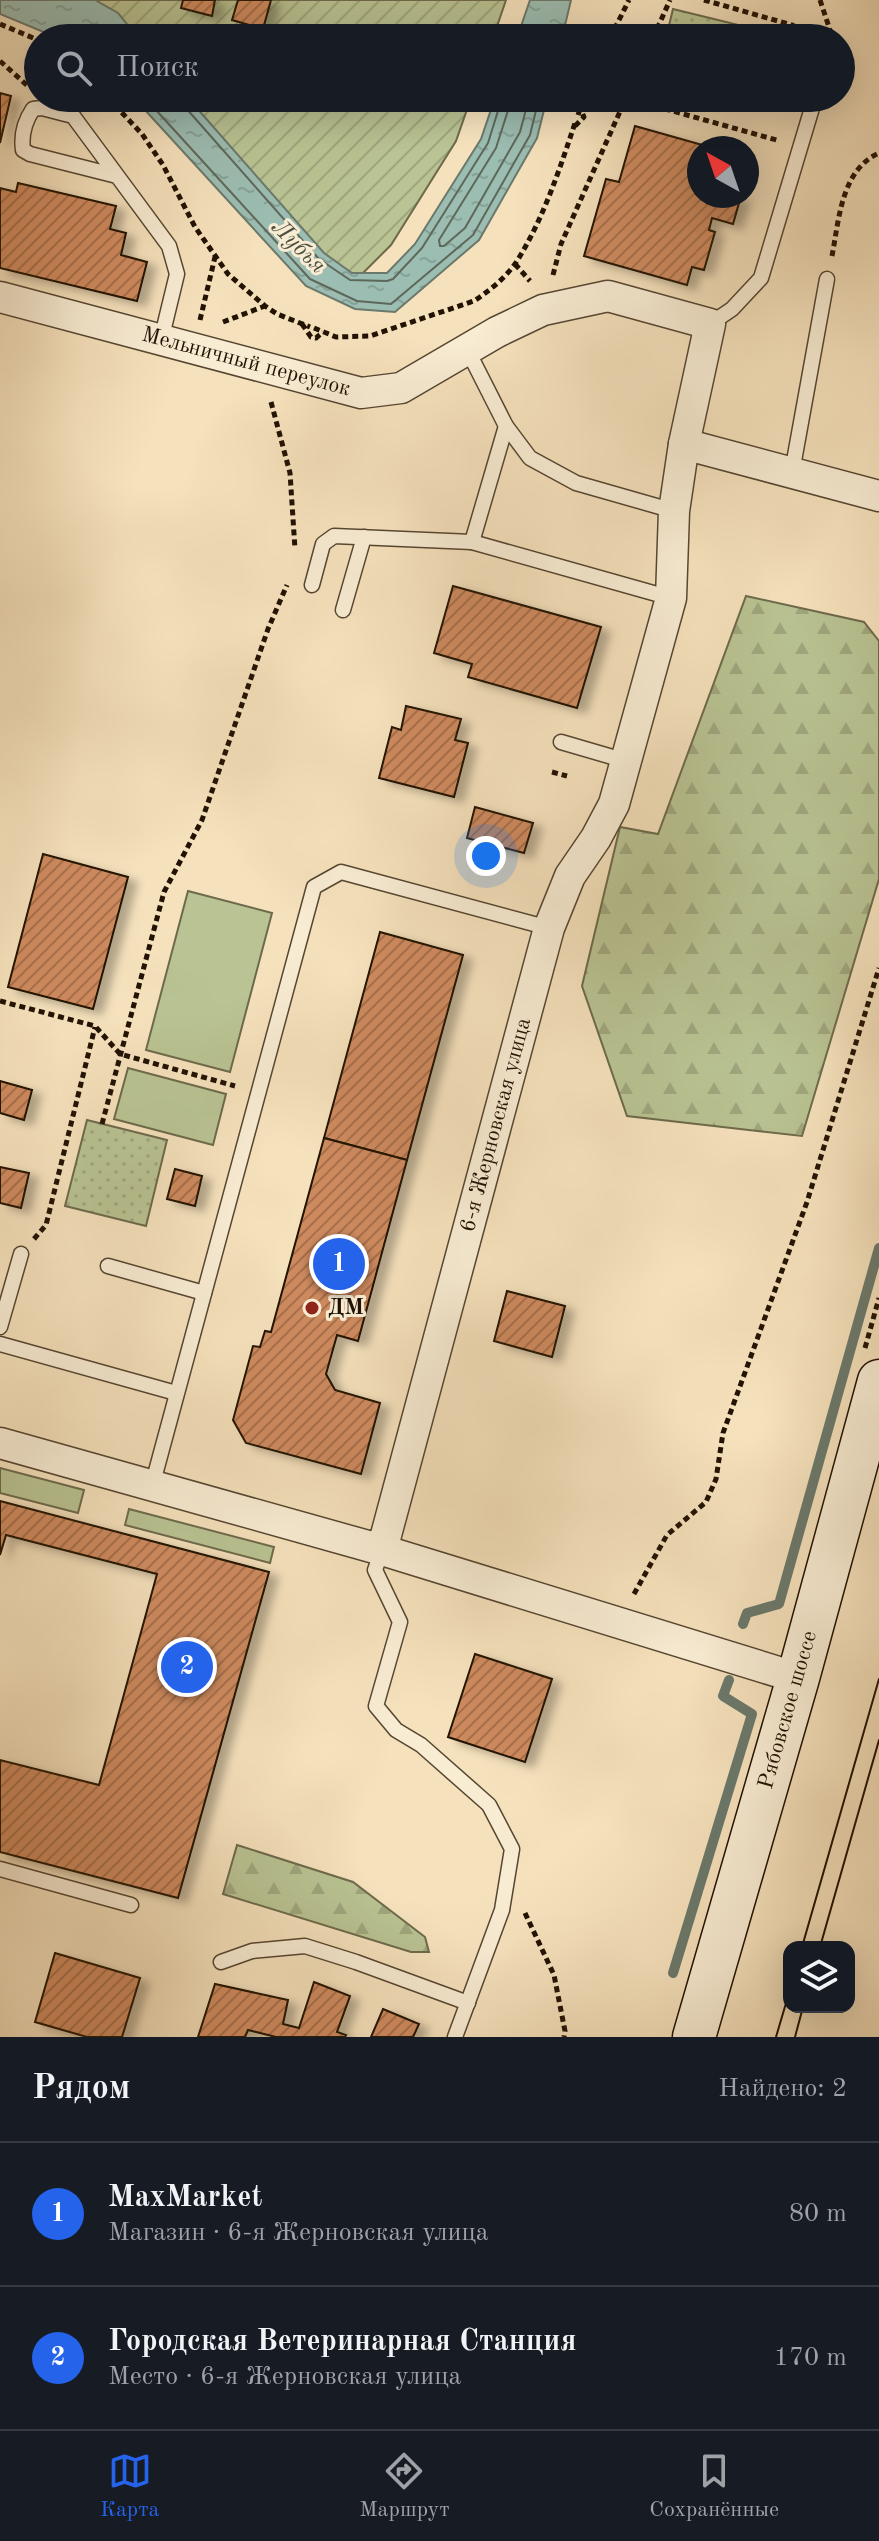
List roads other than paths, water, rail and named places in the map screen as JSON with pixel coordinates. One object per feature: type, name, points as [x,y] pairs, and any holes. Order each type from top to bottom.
[{"type":"main road","name":"Рябовское шоссе","points":[[694,2037],[798,1678],[879,1381]]},
{"type":"street","name":"Мельничный переулок","points":[[0,297],[361,393],[401,388],[497,332],[543,310],[608,296],[710,324]]},
{"type":"street","name":"6-я Жерновская улица","points":[[382,1550],[549,928],[570,876],[614,804],[671,598],[674,511],[684,444],[710,324]]},
{"type":"street","points":[[684,444],[879,496]]},
{"type":"street","points":[[0,1443],[382,1550],[798,1678]]},
{"type":"lane","points":[[31,112],[22,141],[23,150],[117,176]]},
{"type":"lane","points":[[58,112],[73,116],[169,246],[177,274],[161,340]]},
{"type":"lane","points":[[710,324],[732,309],[761,278],[811,112]]},
{"type":"lane","points":[[792,472],[827,279]]},
{"type":"lane","points":[[468,351],[506,426],[530,458],[576,483],[674,511]]},
{"type":"lane","points":[[472,542],[506,426]]},
{"type":"lane","points":[[312,585],[323,544],[334,536],[364,537],[472,542],[671,598]]},
{"type":"lane","points":[[343,610],[364,537]]},
{"type":"lane","points":[[561,742],[626,761]]},
{"type":"lane","points":[[152,1486],[314,887],[341,872],[549,928]]},
{"type":"lane","points":[[0,1327],[21,1254]]},
{"type":"lane","points":[[108,1266],[204,1293]]},
{"type":"lane","points":[[0,1344],[176,1393]]},
{"type":"lane","points":[[382,1550],[375,1570],[400,1622],[376,1706],[396,1730],[421,1745],[489,1805],[512,1849],[502,1910],[455,2037]]},
{"type":"lane","points":[[0,1869],[131,1905]]},
{"type":"lane","points":[[221,1962],[252,1951],[305,1946],[468,2003]]},
{"type":"water","points":[[0,0],[95,0],[118,13],[127,24],[24,24],[0,14]]},
{"type":"water","points":[[530,0],[571,0],[565,24],[522,24]]},
{"type":"water","name":"Лубья","points":[[147,112],[200,112],[324,253],[352,273],[387,273],[415,244],[481,139],[490,112],[544,112],[537,138],[479,240],[395,312],[355,309],[306,286]]},
{"type":"waterway","points":[[743,1624],[747,1613],[779,1604],[879,1248]]},
{"type":"waterway","points":[[673,1973],[752,1714],[723,1696],[729,1680]]},
{"type":"tram line","points":[[804,1941],[879,1679]]},
{"type":"tram line","points":[[822,1941],[879,1740]]},
{"type":"tram line","points":[[776,2037],[783,2013]]},
{"type":"tram line","points":[[795,2037],[801,2013]]},
{"type":"place","name":"MaxMarket","points":[[339,1264]]},
{"type":"place","name":"ДМ","points":[[312,1308]]},
{"type":"place","name":"Городская Ветеринарная Станция","points":[[187,1667]]}]
